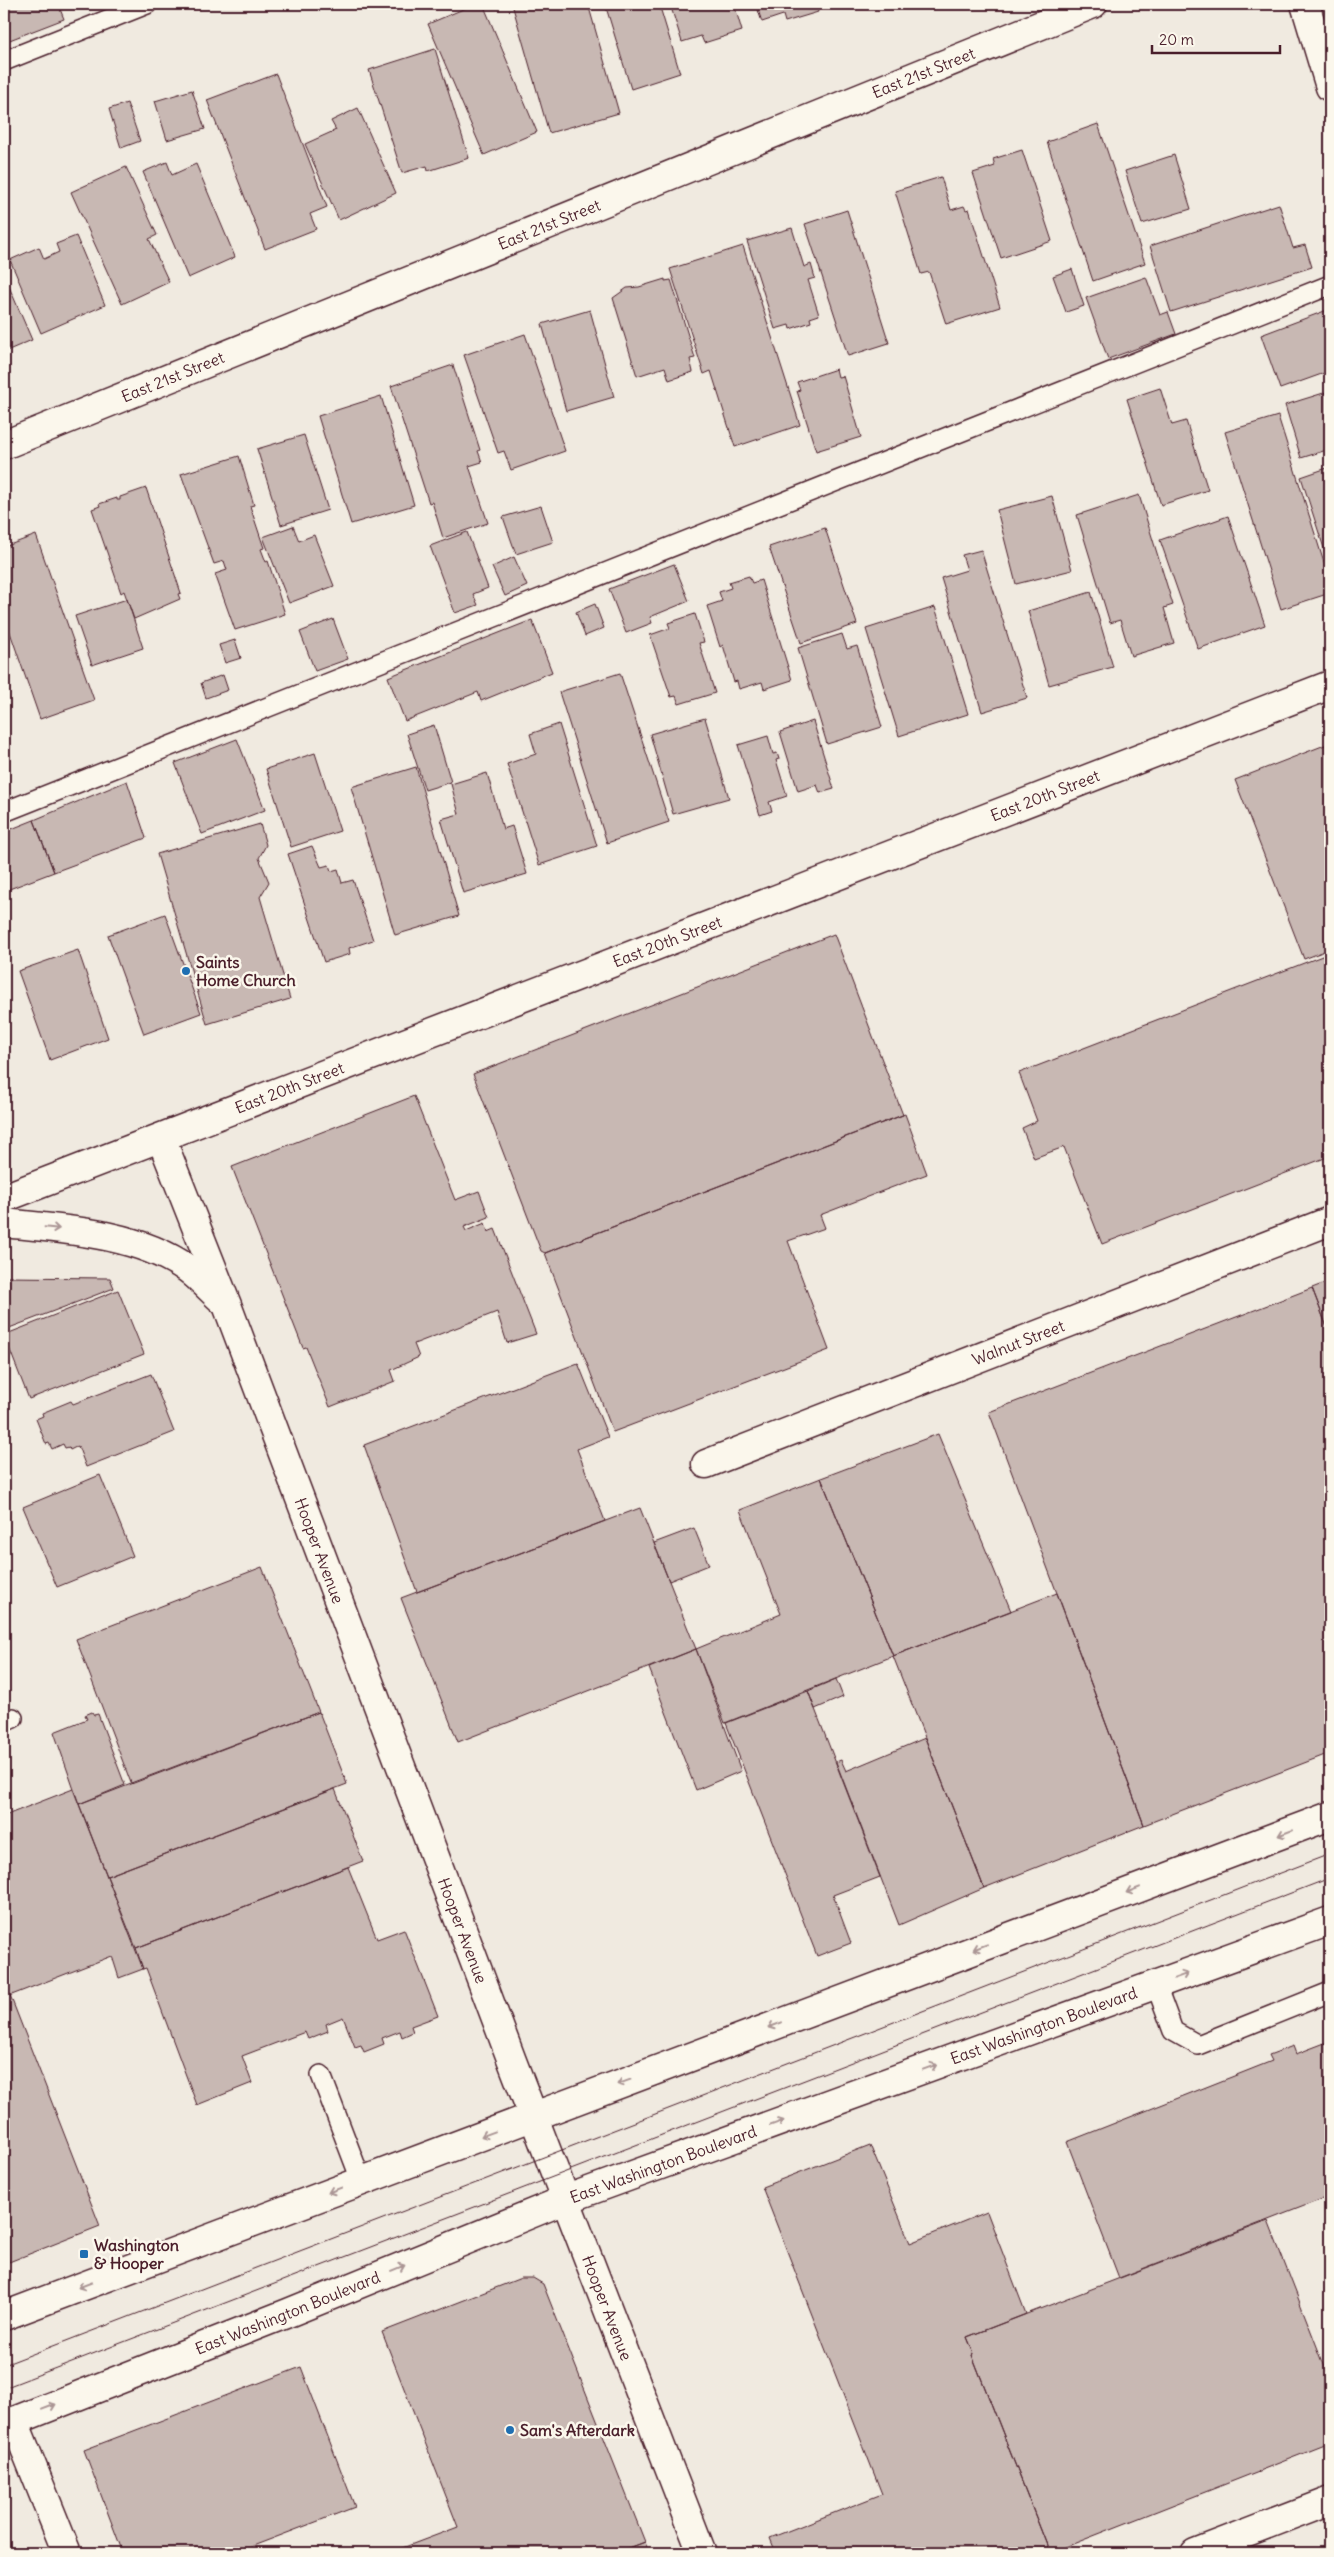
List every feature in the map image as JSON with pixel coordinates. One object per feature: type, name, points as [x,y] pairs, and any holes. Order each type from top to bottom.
[{"type":"street","name":"East 21st Street","points":[[4,445],[1093,4]]},
{"type":"street","points":[[1305,4],[1330,87]]},
{"type":"street","name":"East 20th Street","points":[[4,1198],[1330,685]]},
{"type":"street","name":"Hooper Avenue","points":[[161,1138],[227,1304],[534,2117],[702,2553]]},
{"type":"street","name":"Walnut Street","points":[[706,1464],[1330,1221]]},
{"type":"street","name":"Hooper Avenue","points":[[4,1223],[81,1231],[150,1248],[188,1269],[227,1304]]},
{"type":"street","points":[[4,2316],[360,2180],[534,2117],[1330,1816]]},
{"type":"street","name":"East Washington Boulevard","points":[[9,2423],[288,2313],[567,2199],[1330,1922]]},
{"type":"street","points":[[9,2423],[67,2553]]},
{"type":"street","points":[[1195,2553],[1330,2501]]},
{"type":"lane","points":[[4,61],[147,4]]},
{"type":"lane","points":[[4,812],[1330,285]]},
{"type":"lane","points":[[1156,1985],[1173,2031],[1198,2045],[1330,1992]]},
{"type":"lane","points":[[321,2075],[360,2180]]},
{"type":"building","points":[[4,4],[58,4],[64,19],[7,41],[4,31]]},
{"type":"building","points":[[475,4],[483,4],[537,132],[484,155],[428,24]]},
{"type":"building","points":[[512,4],[588,4],[619,113],[549,133]]},
{"type":"building","points":[[605,4],[659,4],[680,73],[631,89]]},
{"type":"building","points":[[670,4],[734,4],[742,31],[704,43],[701,36],[682,42]]},
{"type":"building","points":[[756,4],[816,4],[818,12],[785,22],[783,15],[762,22]]},
{"type":"building","points":[[435,49],[469,158],[428,171],[427,166],[402,173],[369,70]]},
{"type":"building","points":[[276,74],[327,207],[310,214],[316,229],[265,249],[207,100]]},
{"type":"building","points":[[192,90],[205,129],[167,140],[155,101]]},
{"type":"building","points":[[127,103],[140,141],[121,148],[109,109]]},
{"type":"building","points":[[358,108],[396,193],[339,220],[305,144],[336,130],[331,121]]},
{"type":"building","points":[[1098,124],[1145,263],[1093,281],[1047,142]]},
{"type":"building","points":[[1022,150],[1052,241],[1001,258],[973,173],[995,166],[993,159]]},
{"type":"building","points":[[1174,155],[1191,209],[1142,224],[1125,171]]},
{"type":"building","points":[[167,162],[172,175],[196,164],[235,257],[188,278],[143,172]]},
{"type":"building","points":[[126,167],[157,235],[149,239],[169,282],[122,304],[71,192]]},
{"type":"building","points":[[941,177],[951,210],[964,206],[966,210],[969,209],[1000,307],[946,324],[929,272],[921,274],[895,191]]},
{"type":"building","points":[[1279,204],[1293,248],[1305,245],[1312,267],[1171,312],[1150,246]]},
{"type":"building","points":[[847,210],[889,343],[848,356],[805,224]]},
{"type":"building","points":[[4,212],[9,227],[4,229]]},
{"type":"building","points":[[792,228],[804,267],[811,264],[815,278],[808,280],[819,315],[810,318],[811,322],[790,329],[789,325],[775,329],[747,241]]},
{"type":"building","points":[[76,236],[105,305],[41,333],[10,260],[39,247],[44,259],[59,252],[56,244]]},
{"type":"building","points":[[743,246],[800,425],[735,447],[711,371],[704,374],[670,269]]},
{"type":"building","points":[[1072,269],[1084,306],[1066,312],[1053,276]]},
{"type":"building","points":[[4,275],[32,340],[4,352]]},
{"type":"building","points":[[1146,277],[1160,315],[1168,312],[1176,334],[1108,359],[1086,298]]},
{"type":"building","points":[[665,279],[665,281],[671,280],[695,358],[690,359],[693,372],[669,380],[665,367],[637,376],[613,298],[627,288],[639,287]]},
{"type":"building","points":[[1330,309],[1330,371],[1280,389],[1261,335]]},
{"type":"building","points":[[590,310],[614,397],[566,411],[542,324]]},
{"type":"building","points":[[525,334],[565,451],[511,470],[504,451],[498,453],[464,355]]},
{"type":"building","points":[[453,365],[480,450],[478,451],[482,462],[469,466],[488,523],[443,538],[432,502],[429,503],[391,386]]},
{"type":"building","points":[[836,369],[838,377],[843,376],[861,437],[816,451],[797,391],[800,390],[797,382]]},
{"type":"building","points":[[1160,388],[1172,425],[1186,421],[1208,490],[1161,505],[1127,399]]},
{"type":"building","points":[[1330,391],[1330,449],[1301,458],[1285,405]]},
{"type":"building","points":[[381,396],[414,505],[351,524],[318,416]]},
{"type":"building","points":[[1278,416],[1330,582],[1330,593],[1281,609],[1225,432]]},
{"type":"building","points":[[304,435],[328,510],[281,525],[257,449]]},
{"type":"building","points":[[239,456],[254,505],[250,506],[264,548],[261,549],[266,562],[268,561],[285,614],[235,630],[215,574],[227,570],[224,561],[214,564],[181,474]]},
{"type":"building","points":[[1330,467],[1330,567],[1301,477]]},
{"type":"building","points":[[146,488],[181,593],[178,594],[180,599],[134,619],[124,591],[121,593],[92,509],[100,506],[99,504],[117,498],[117,500],[120,500],[120,497]]},
{"type":"building","points":[[1139,495],[1173,605],[1164,608],[1174,643],[1131,656],[1120,620],[1110,623],[1077,515]]},
{"type":"building","points":[[1052,496],[1072,570],[1016,584],[997,510]]},
{"type":"building","points":[[541,506],[553,542],[516,554],[503,517]]},
{"type":"building","points":[[1228,516],[1265,625],[1198,649],[1160,540]]},
{"type":"building","points":[[293,526],[299,541],[314,535],[334,586],[289,603],[263,537]]},
{"type":"building","points":[[825,528],[857,624],[801,643],[769,547]]},
{"type":"building","points":[[467,532],[488,588],[473,594],[478,605],[455,613],[430,546]]},
{"type":"building","points":[[36,535],[94,700],[40,719],[4,615],[4,547]]},
{"type":"building","points":[[981,550],[1027,698],[982,712],[941,578],[967,570],[962,555]]},
{"type":"building","points":[[514,557],[527,586],[505,596],[492,567]]},
{"type":"building","points":[[674,564],[689,601],[650,617],[652,623],[626,633],[609,589]]},
{"type":"building","points":[[749,576],[752,583],[761,580],[792,680],[764,689],[762,682],[739,689],[737,681],[734,682],[723,645],[720,647],[707,606],[722,601],[719,592],[731,588],[729,582]]},
{"type":"building","points":[[1091,592],[1113,667],[1049,685],[1028,611]]},
{"type":"building","points":[[127,599],[143,648],[92,665],[75,616]]},
{"type":"building","points":[[595,604],[604,628],[585,636],[576,612]]},
{"type":"building","points":[[935,607],[968,714],[899,736],[866,629]]},
{"type":"building","points":[[695,614],[704,642],[699,643],[715,693],[679,704],[676,696],[671,697],[650,635],[670,628],[668,623]]},
{"type":"building","points":[[333,619],[348,659],[315,671],[300,632]]},
{"type":"building","points":[[532,620],[552,672],[481,701],[478,692],[405,721],[388,677]]},
{"type":"building","points":[[842,634],[847,649],[857,646],[882,727],[827,744],[798,648]]},
{"type":"building","points":[[235,640],[241,658],[225,663],[219,645]]},
{"type":"building","points":[[620,673],[669,822],[607,843],[559,692]]},
{"type":"building","points":[[223,675],[228,690],[206,698],[201,683]]},
{"type":"building","points":[[705,718],[729,798],[673,814],[650,734]]},
{"type":"building","points":[[813,721],[834,789],[820,793],[817,785],[798,791],[780,732]]},
{"type":"building","points":[[559,724],[597,846],[539,865],[507,764],[536,754],[530,734]]},
{"type":"building","points":[[434,725],[451,782],[425,790],[407,734]]},
{"type":"building","points":[[768,736],[773,754],[777,753],[779,759],[776,760],[787,796],[769,802],[772,811],[760,815],[738,745]]},
{"type":"building","points":[[237,739],[265,810],[202,834],[175,763]]},
{"type":"building","points":[[1330,743],[1330,949],[1304,959],[1235,780]]},
{"type":"building","points":[[315,753],[340,831],[291,847],[266,769]]},
{"type":"building","points":[[416,767],[459,916],[395,935],[351,787]]},
{"type":"building","points":[[487,773],[503,829],[512,826],[527,874],[463,893],[441,819],[459,814],[451,784]]},
{"type":"building","points":[[127,781],[146,838],[54,872],[34,820]]},
{"type":"building","points":[[34,820],[54,872],[4,891],[4,832]]},
{"type":"building","points":[[260,824],[266,845],[259,858],[269,882],[260,897],[290,999],[207,1024],[157,854]]},
{"type":"building","points":[[312,846],[321,867],[329,865],[331,871],[338,869],[342,883],[353,880],[373,940],[349,948],[350,954],[324,962],[288,854]]},
{"type":"building","points":[[165,914],[201,1013],[144,1034],[108,935]]},
{"type":"building","points":[[834,934],[903,1115],[545,1253],[541,1251],[473,1074]]},
{"type":"building","points":[[78,950],[108,1038],[50,1060],[18,971]]},
{"type":"building","points":[[1330,953],[1330,1156],[1102,1244],[1064,1147],[1034,1158],[1022,1128],[1037,1121],[1019,1073]]},
{"type":"building","points":[[414,1096],[455,1200],[479,1191],[489,1217],[464,1227],[466,1231],[485,1223],[488,1232],[495,1229],[536,1334],[507,1343],[497,1312],[414,1344],[419,1357],[391,1370],[395,1381],[330,1407],[306,1347],[303,1348],[232,1167]]},
{"type":"building","points":[[905,1114],[927,1174],[820,1215],[825,1228],[788,1241],[829,1350],[613,1432],[545,1253]]},
{"type":"building","points":[[4,1277],[110,1278],[114,1288],[4,1330]]},
{"type":"building","points":[[1330,1281],[1330,1335],[1312,1288]]},
{"type":"building","points":[[1312,1288],[1330,1335],[1330,1753],[1144,1825],[989,1412]]},
{"type":"building","points":[[118,1290],[144,1354],[29,1399],[4,1335]]},
{"type":"building","points":[[578,1363],[608,1437],[577,1449],[605,1521],[417,1592],[364,1445]]},
{"type":"building","points":[[151,1374],[174,1432],[86,1467],[78,1446],[70,1450],[69,1447],[65,1448],[63,1444],[52,1449],[49,1443],[46,1444],[36,1419],[43,1416],[42,1413],[71,1401],[73,1404]]},
{"type":"building","points":[[938,1434],[1011,1611],[893,1656],[821,1478]]},
{"type":"building","points":[[100,1475],[133,1556],[57,1587],[23,1507]]},
{"type":"building","points":[[821,1478],[893,1656],[725,1723],[696,1649],[781,1614],[740,1510]]},
{"type":"building","points":[[640,1508],[696,1649],[458,1742],[401,1598]]},
{"type":"building","points":[[694,1528],[709,1565],[669,1581],[654,1543]]},
{"type":"building","points":[[262,1567],[319,1712],[131,1783],[76,1639]]},
{"type":"building","points":[[1057,1593],[1144,1825],[984,1888],[893,1656]]},
{"type":"building","points":[[696,1649],[741,1771],[696,1790],[649,1668]]},
{"type":"building","points":[[836,1679],[843,1697],[815,1709],[808,1691]]},
{"type":"building","points":[[808,1691],[880,1877],[833,1895],[851,1943],[817,1956],[726,1723]]},
{"type":"building","points":[[92,1712],[94,1715],[98,1714],[125,1785],[79,1804],[54,1732],[87,1719],[85,1715]]},
{"type":"building","points":[[319,1712],[347,1784],[107,1876],[79,1804]]},
{"type":"building","points":[[925,1738],[984,1888],[899,1925],[836,1762],[841,1760],[846,1771]]},
{"type":"building","points":[[73,1789],[143,1969],[119,1978],[112,1956],[4,1998],[4,1816]]},
{"type":"building","points":[[335,1789],[363,1861],[136,1948],[107,1876]]},
{"type":"building","points":[[348,1867],[377,1939],[404,1929],[438,2016],[411,2026],[413,2032],[402,2037],[400,2031],[382,2038],[384,2044],[364,2052],[361,2045],[355,2047],[343,2017],[326,2024],[328,2031],[308,2039],[305,2032],[242,2056],[252,2083],[197,2105],[146,1968],[143,1969],[136,1948]]},
{"type":"building","points":[[10,1995],[100,2226],[9,2262],[4,2249],[4,1998]]},
{"type":"building","points":[[1330,2041],[1330,2196],[1119,2278],[1067,2142],[1272,2061],[1269,2055],[1293,2046],[1296,2054]]},
{"type":"building","points":[[870,2145],[910,2243],[987,2212],[1026,2314],[967,2337],[974,2354],[972,2355],[1050,2553],[776,2553],[770,2538],[882,2494],[762,2187]]},
{"type":"building","points":[[1268,2221],[1330,2380],[1330,2443],[1050,2553],[972,2355],[974,2354],[967,2337]]},
{"type":"building","name":"Sam's Afterdark","points":[[521,2278],[533,2278],[543,2284],[645,2542],[616,2553],[389,2553],[458,2527],[382,2332]]},
{"type":"building","points":[[301,2367],[355,2507],[240,2551],[241,2553],[123,2553],[84,2450]]},
{"type":"building","points":[[645,2542],[649,2553],[616,2553]]},
{"type":"tram line","points":[[4,2365],[1330,1854]]},
{"type":"tram line","points":[[4,2388],[1330,1878]]},
{"type":"place","name":"Saints Home Church","points":[[186,971]]},
{"type":"place","name":"Washington & Hooper","points":[[84,2254]]},
{"type":"place","name":"Sam's Afterdark","points":[[510,2430]]}]
